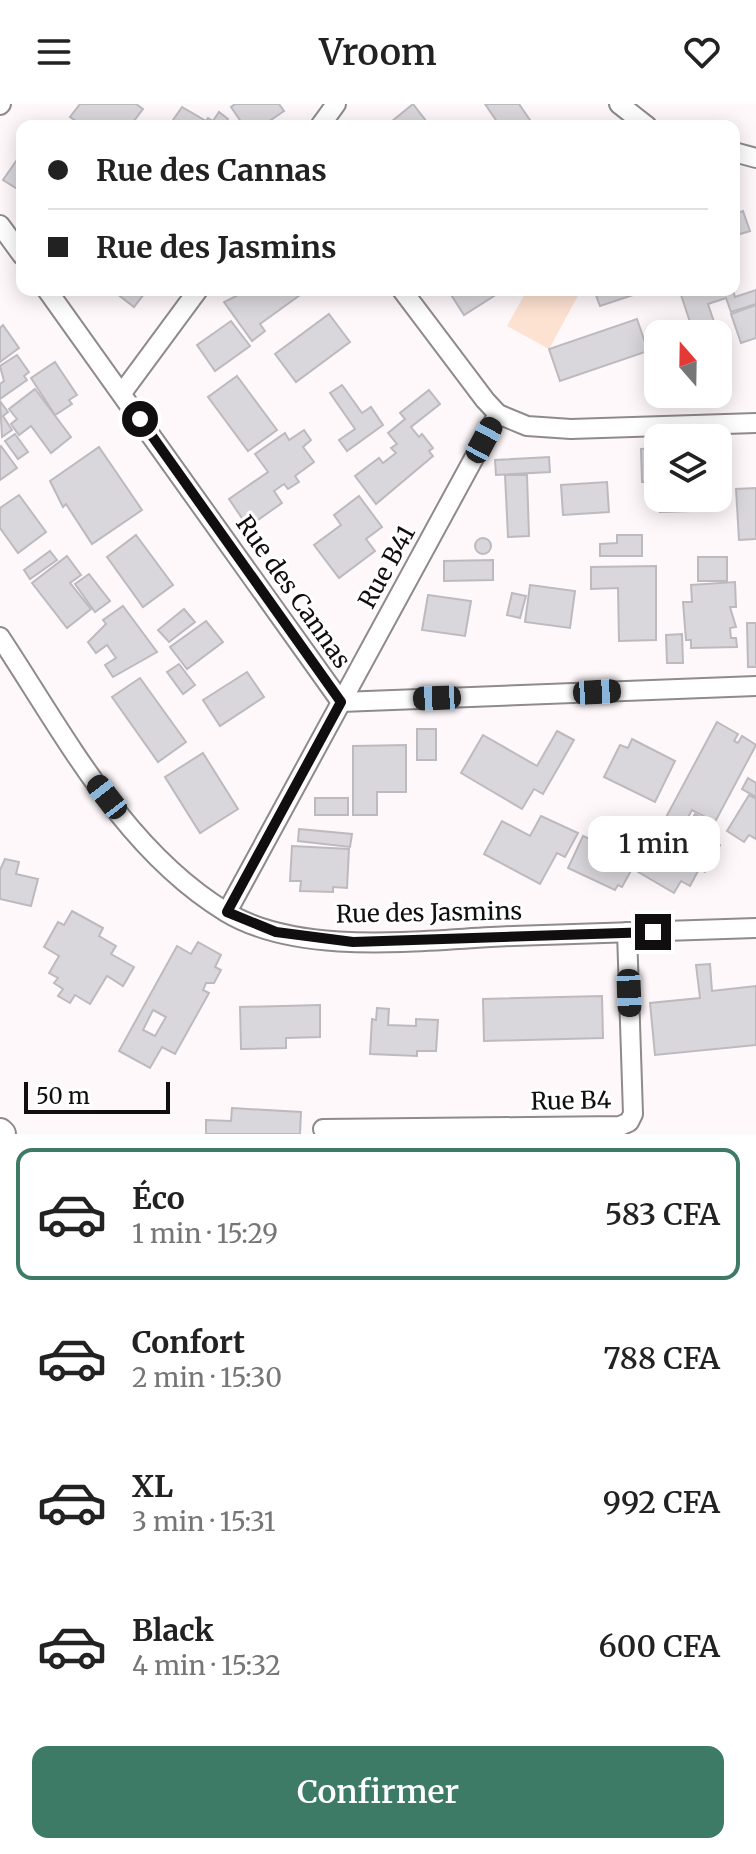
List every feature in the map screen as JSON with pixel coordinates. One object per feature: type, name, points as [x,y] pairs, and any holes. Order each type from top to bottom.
[{"type":"street","points":[[619,104],[639,120]]},
{"type":"street","points":[[0,225],[16,247]]},
{"type":"street","name":"Rue des Cannas","points":[[51,296],[341,702],[756,686]]},
{"type":"street","points":[[122,393],[194,296]]},
{"type":"street","points":[[407,296],[498,414],[527,426],[571,429],[756,423]]},
{"type":"street","name":"Rue B41","points":[[227,912],[498,414]]},
{"type":"street","name":"Rue des Jasmins","points":[[0,637],[88,772],[126,821],[165,863],[227,912],[276,932],[353,942],[756,928]]},
{"type":"street","name":"Rue B4","points":[[323,1129],[620,1126],[629,1122],[633,1114],[627,932]]},
{"type":"shaded area","points":[[524,296],[578,296],[549,349],[507,326]]},
{"type":"building","points":[[80,104],[136,104],[143,109],[135,120],[74,120],[70,117]]},
{"type":"building","points":[[235,104],[279,104],[284,111],[271,120],[240,120],[231,107]]},
{"type":"building","points":[[413,104],[425,120],[393,120]]},
{"type":"building","points":[[485,104],[519,104],[530,120],[496,120]]},
{"type":"building","points":[[182,107],[204,120],[173,120]]},
{"type":"building","points":[[219,112],[227,120],[214,120]]},
{"type":"building","points":[[16,161],[16,188],[3,180]]},
{"type":"building","points":[[743,211],[750,231],[740,234],[740,212]]},
{"type":"building","points":[[756,290],[756,304],[731,312],[726,298],[708,304],[713,320],[689,320],[681,296],[735,297]]},
{"type":"building","points":[[120,296],[142,296],[134,307]]},
{"type":"building","points":[[236,296],[299,296],[260,324],[265,331],[252,341],[224,302]]},
{"type":"building","points":[[452,296],[494,296],[464,315]]},
{"type":"building","points":[[596,296],[630,296],[600,306]]},
{"type":"building","points":[[756,305],[756,338],[741,343],[731,314]]},
{"type":"building","points":[[329,314],[350,342],[296,382],[275,354]]},
{"type":"building","points":[[637,319],[644,339],[644,352],[560,381],[549,349]]},
{"type":"building","points":[[231,321],[250,346],[215,371],[197,345]]},
{"type":"building","points":[[3,325],[19,348],[0,362],[0,328]]},
{"type":"building","points":[[17,355],[29,372],[24,376],[27,380],[0,399],[0,384],[4,381],[0,366]]},
{"type":"building","points":[[55,362],[77,395],[69,400],[72,404],[55,415],[31,378]]},
{"type":"building","points":[[237,376],[277,430],[248,451],[208,397]]},
{"type":"building","points":[[342,385],[362,413],[371,407],[383,425],[347,451],[339,440],[355,429],[330,393]]},
{"type":"building","points":[[35,389],[71,437],[51,453],[31,426],[19,435],[11,424],[17,419],[9,409]]},
{"type":"building","points":[[429,390],[440,404],[411,427],[419,437],[422,434],[433,448],[429,451],[433,456],[376,504],[355,476],[379,458],[383,463],[396,453],[391,448],[397,444],[388,433],[405,419],[400,413]]},
{"type":"building","points":[[0,401],[8,412],[3,416],[12,430],[2,437]]},
{"type":"building","points":[[304,430],[311,440],[303,447],[314,462],[295,476],[299,482],[288,489],[284,484],[274,491],[282,503],[248,527],[229,499],[268,472],[255,454],[285,433],[289,440]]},
{"type":"building","points":[[15,434],[28,452],[18,459],[5,441]]},
{"type":"building","points":[[0,447],[17,468],[0,480]]},
{"type":"building","points":[[99,447],[142,510],[92,544],[66,504],[63,507],[50,481]]},
{"type":"building","points":[[641,449],[644,449],[644,482],[642,482]]},
{"type":"building","points":[[549,457],[550,472],[496,475],[495,460]]},
{"type":"building","points":[[505,475],[527,475],[529,536],[508,537]]},
{"type":"building","points":[[607,482],[609,512],[563,515],[561,485]]},
{"type":"building","points":[[756,488],[756,539],[739,540],[736,489]]},
{"type":"building","points":[[19,495],[46,532],[18,553],[0,528],[0,508]]},
{"type":"building","points":[[359,496],[382,527],[366,539],[375,551],[339,578],[314,545],[341,525],[334,515]]},
{"type":"building","points":[[136,535],[173,585],[143,607],[107,557]]},
{"type":"building","points":[[617,535],[642,535],[642,556],[600,556],[600,544],[617,543]]},
{"type":"building","points":[[480,538],[486,538],[491,546],[489,552],[480,554],[475,549],[475,543]]},
{"type":"building","points":[[50,551],[57,560],[30,579],[24,570]]},
{"type":"building","points":[[67,556],[81,575],[70,583],[91,609],[67,628],[32,583]]},
{"type":"building","points":[[698,557],[727,557],[727,581],[698,581]]},
{"type":"building","points":[[493,560],[493,580],[444,581],[444,561]]},
{"type":"building","points":[[656,566],[656,640],[619,641],[618,588],[591,589],[591,567]]},
{"type":"building","points":[[89,574],[110,601],[95,612],[75,584]]},
{"type":"building","points":[[735,582],[736,607],[730,607],[736,627],[730,628],[731,638],[736,638],[737,647],[691,648],[691,640],[686,640],[683,602],[692,602],[691,585]]},
{"type":"building","points":[[530,585],[575,591],[570,628],[525,622]]},
{"type":"building","points":[[512,593],[526,596],[520,618],[507,615]]},
{"type":"building","points":[[428,595],[471,601],[465,636],[422,630]]},
{"type":"building","points":[[123,606],[157,652],[113,677],[105,665],[116,658],[107,645],[96,653],[88,642],[106,624],[103,620]]},
{"type":"building","points":[[184,609],[195,622],[169,642],[158,630]]},
{"type":"building","points":[[206,621],[223,642],[187,669],[170,647]]},
{"type":"building","points":[[747,623],[756,623],[756,667],[748,667]]},
{"type":"building","points":[[682,634],[683,663],[667,663],[666,635]]},
{"type":"building","points":[[179,664],[195,685],[183,694],[167,672]]},
{"type":"building","points":[[247,672],[264,697],[220,726],[203,700]]},
{"type":"building","points":[[140,678],[186,742],[158,762],[112,697]]},
{"type":"building","points":[[717,722],[738,734],[734,741],[738,743],[742,736],[756,745],[715,822],[692,810],[681,829],[664,821]]},
{"type":"building","points":[[417,729],[436,729],[436,760],[417,760]]},
{"type":"building","points":[[557,731],[574,740],[543,794],[534,789],[522,809],[461,773],[483,735],[537,766]]},
{"type":"building","points":[[632,739],[675,761],[655,802],[604,777],[620,745],[628,748]]},
{"type":"building","points":[[406,745],[406,792],[377,792],[377,815],[353,815],[353,746]]},
{"type":"building","points":[[203,753],[238,809],[200,833],[165,777]]},
{"type":"building","points":[[748,778],[756,783],[756,797],[742,789]]},
{"type":"building","points":[[749,795],[756,799],[756,839],[749,835],[744,842],[727,831]]},
{"type":"building","points":[[315,798],[348,798],[348,815],[315,815]]},
{"type":"building","points":[[695,814],[713,824],[704,842],[685,832]]},
{"type":"building","points":[[541,816],[578,833],[565,857],[557,853],[540,884],[484,854],[502,821],[530,836]]},
{"type":"building","points":[[299,829],[352,834],[350,847],[298,841]]},
{"type":"building","points":[[658,829],[701,853],[693,868],[698,871],[690,886],[681,881],[674,893],[633,869]]},
{"type":"building","points":[[583,836],[637,860],[622,887],[618,885],[615,890],[568,868]]},
{"type":"building","points":[[710,839],[720,845],[705,872],[695,867]]},
{"type":"building","points":[[292,846],[349,849],[347,888],[333,887],[333,892],[300,891],[301,881],[290,881]]},
{"type":"building","points":[[5,859],[19,862],[16,874],[38,879],[31,906],[0,899],[0,870]]},
{"type":"building","points":[[72,911],[103,928],[99,936],[116,946],[111,954],[134,967],[123,986],[107,976],[90,1004],[75,995],[70,1003],[58,996],[63,989],[54,983],[58,978],[49,973],[59,956],[44,947],[58,922],[64,925]]},
{"type":"building","points":[[198,942],[221,955],[215,967],[221,970],[214,983],[206,983],[203,990],[209,993],[175,1054],[162,1047],[150,1068],[119,1051],[177,946],[191,954]],"holes":[[[153,1010],[166,1017],[155,1036],[143,1030]]]},
{"type":"building","points":[[710,964],[712,991],[756,986],[756,1045],[655,1055],[650,1003],[700,998],[696,965]]},
{"type":"building","points":[[602,996],[603,1038],[484,1041],[483,999]]},
{"type":"building","points":[[320,1005],[320,1037],[286,1038],[286,1048],[241,1049],[240,1007]]},
{"type":"building","points":[[377,1008],[389,1009],[388,1025],[416,1026],[416,1019],[438,1020],[436,1051],[417,1051],[417,1056],[370,1054],[372,1019],[376,1020]]},
{"type":"building","points":[[232,1108],[301,1112],[300,1134],[206,1134],[206,1120],[231,1121]]},
{"type":"route","points":[[140,419],[341,702],[227,912],[276,932],[353,942],[653,932]]}]
